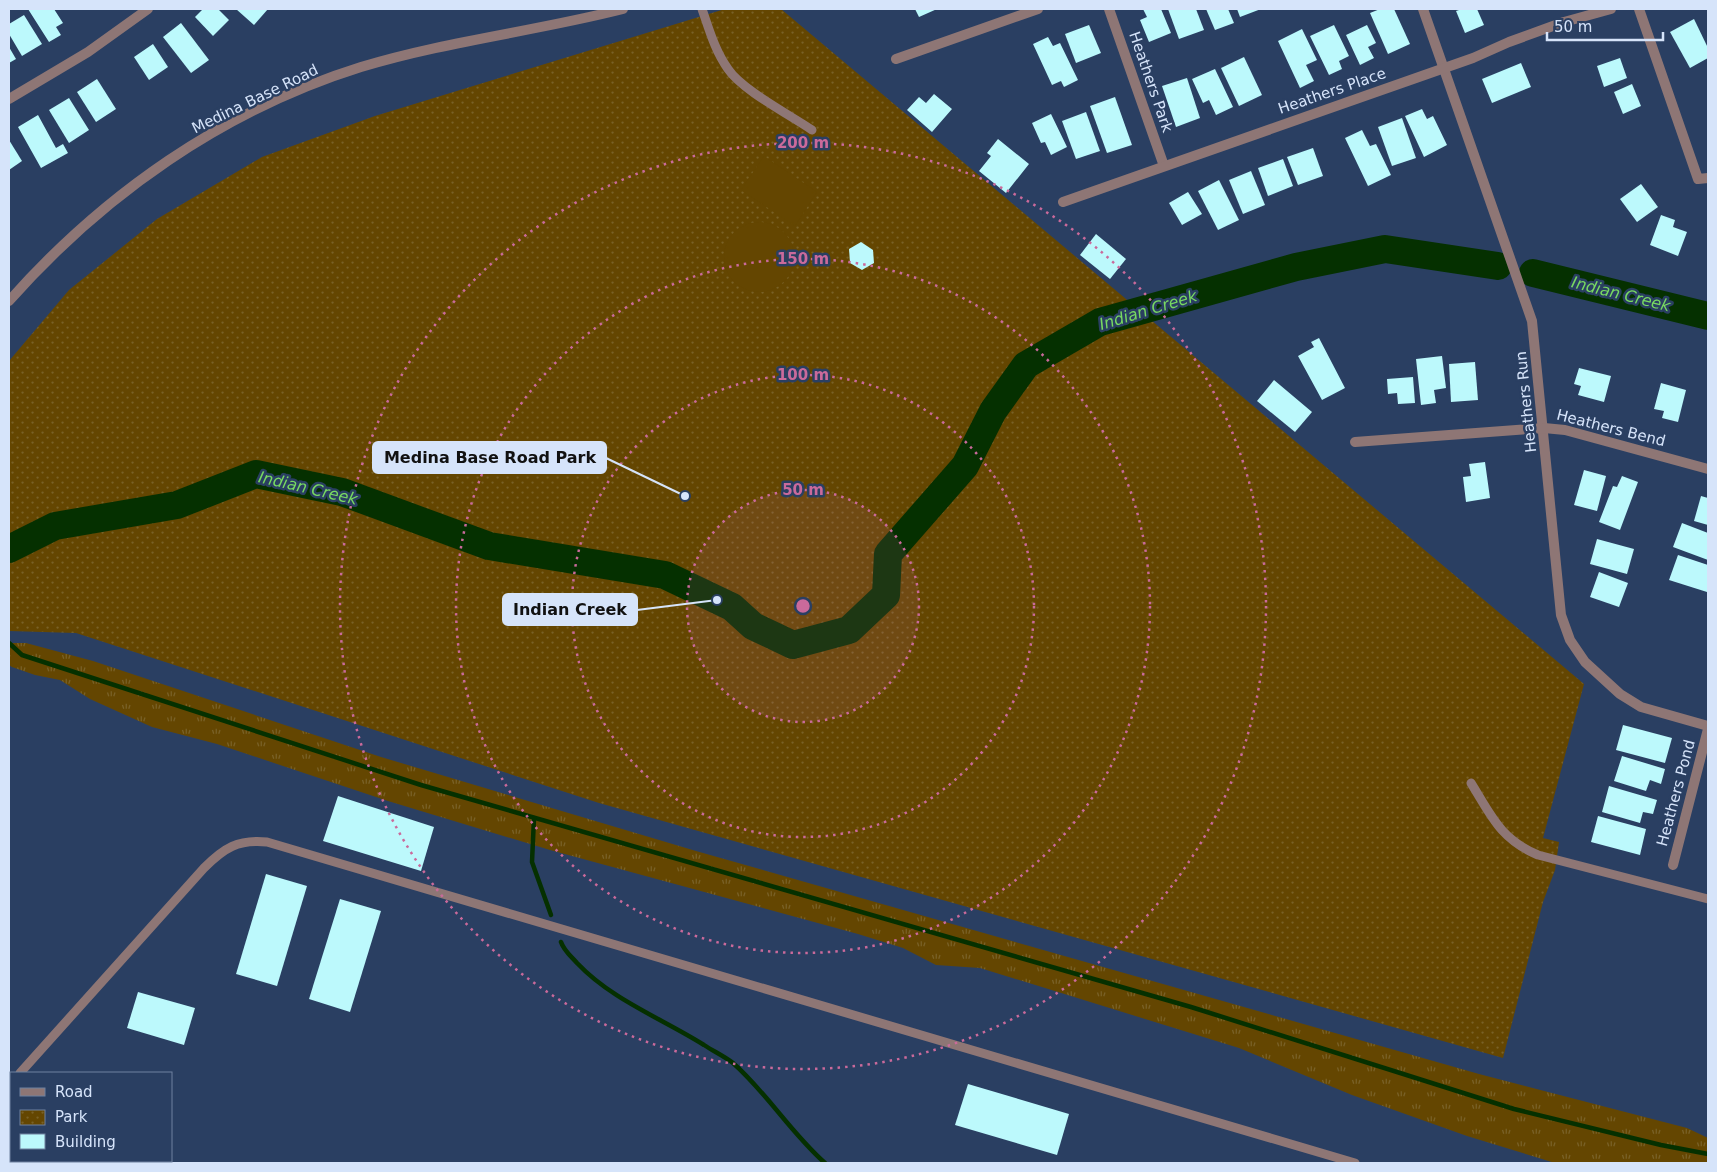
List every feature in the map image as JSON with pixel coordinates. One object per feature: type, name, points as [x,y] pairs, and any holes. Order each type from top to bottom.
[{"type":"street","points":[[9,99],[88,52],[148,9]]},
{"type":"street","name":"Medina Base Road","points":[[9,301],[72,235],[124,190],[176,154],[238,120],[295,93],[360,68],[425,51],[624,9]]},
{"type":"street","points":[[896,58],[1038,9]]},
{"type":"street","name":"Heathers Park","points":[[1109,9],[1164,166]]},
{"type":"street","name":"Heathers Run","points":[[1423,9],[1532,321],[1561,615],[1570,640],[1586,662],[1620,694],[1641,707],[1708,728]]},
{"type":"street","name":"Heathers Place","points":[[1063,202],[1443,68],[1564,22],[1611,9]]},
{"type":"street","points":[[1639,9],[1698,179],[1708,178]]},
{"type":"street","name":"Heathers Bend","points":[[1356,442],[1544,428],[1565,430],[1708,469]]},
{"type":"street","name":"Heathers Pond","points":[[1673,865],[1708,728]]},
{"type":"lane","points":[[702,9],[716,48],[728,70],[744,85],[812,130]]},
{"type":"lane","points":[[1471,782],[1502,831],[1518,847],[1538,855],[1708,899]]},
{"type":"lane","points":[[21,1072],[204,868],[218,854],[234,844],[250,840],[267,842],[1355,1163]]},
{"type":"green space","points":[[725,9],[781,9],[1584,684],[1543,838],[1559,842],[1555,870],[1543,902],[1503,1058],[599,803],[76,633],[9,631],[9,361],[69,290],[157,219],[262,157],[375,116]]},
{"type":"green space","points":[[764,156],[817,192],[795,226],[741,190]]},
{"type":"green space","points":[[759,222],[772,225],[784,232],[791,244],[794,257],[791,270],[784,282],[772,289],[759,292],[746,289],[734,282],[727,270],[724,257],[727,244],[734,232],[746,225]]},
{"type":"green space","points":[[9,643],[26,643],[93,661],[381,757],[696,851],[1479,1074],[1687,1128],[1708,1138],[1708,1163],[1555,1163],[1467,1136],[1352,1095],[1239,1048],[980,968],[936,965],[903,948],[858,934],[550,850],[388,801],[217,744],[152,727],[90,699],[60,680],[35,675],[12,667],[9,665]]},
{"type":"building","points":[[28,9],[54,9],[63,23],[56,27],[61,35],[49,42]]},
{"type":"building","points":[[203,9],[218,9],[229,20],[213,36],[195,17]]},
{"type":"building","points":[[236,9],[268,9],[254,25]]},
{"type":"building","points":[[915,9],[937,9],[919,17]]},
{"type":"building","points":[[1143,9],[1161,9],[1171,33],[1149,42],[1140,20],[1147,17]]},
{"type":"building","points":[[1168,9],[1196,9],[1204,30],[1179,39]]},
{"type":"building","points":[[1206,9],[1228,9],[1234,23],[1215,30]]},
{"type":"building","points":[[1237,9],[1261,9],[1240,17]]},
{"type":"building","points":[[1380,9],[1394,9],[1410,44],[1388,54],[1370,13]]},
{"type":"building","points":[[1477,9],[1484,25],[1465,33],[1456,11]]},
{"type":"building","points":[[24,15],[42,44],[22,56],[9,34],[9,24]]},
{"type":"building","points":[[1694,19],[1708,48],[1708,58],[1690,68],[1670,32]]},
{"type":"building","points":[[181,23],[209,60],[191,73],[163,37]]},
{"type":"building","points":[[1089,25],[1101,53],[1076,63],[1065,34]]},
{"type":"building","points":[[1334,25],[1349,56],[1339,61],[1342,69],[1329,75],[1310,36]]},
{"type":"building","points":[[1367,25],[1376,43],[1368,47],[1374,58],[1360,65],[1346,35]]},
{"type":"building","points":[[1302,29],[1317,60],[1306,65],[1314,81],[1300,88],[1278,41]]},
{"type":"building","points":[[1048,37],[1053,46],[1060,43],[1078,80],[1064,87],[1061,81],[1052,85],[1033,44]]},
{"type":"building","points":[[153,44],[168,67],[149,80],[134,57]]},
{"type":"building","points":[[9,47],[16,59],[9,63]]},
{"type":"building","points":[[1244,57],[1262,95],[1239,106],[1221,68]]},
{"type":"building","points":[[1620,58],[1627,78],[1604,87],[1597,66]]},
{"type":"building","points":[[1521,63],[1531,87],[1492,103],[1482,79]]},
{"type":"building","points":[[1215,69],[1233,107],[1216,115],[1209,100],[1203,103],[1192,79]]},
{"type":"building","points":[[1187,78],[1200,118],[1176,127],[1162,86]]},
{"type":"building","points":[[97,79],[116,109],[96,122],[77,92]]},
{"type":"building","points":[[1632,84],[1641,106],[1623,114],[1614,92]]},
{"type":"building","points":[[934,94],[952,109],[932,132],[907,110],[919,97],[926,103]]},
{"type":"building","points":[[1115,97],[1132,145],[1107,153],[1090,106]]},
{"type":"building","points":[[69,98],[89,130],[69,143],[49,110]]},
{"type":"building","points":[[1422,109],[1427,119],[1433,116],[1447,145],[1424,157],[1405,116]]},
{"type":"building","points":[[1086,112],[1100,151],[1076,159],[1062,121]]},
{"type":"building","points":[[1051,114],[1067,147],[1051,155],[1045,142],[1041,143],[1032,123]]},
{"type":"building","points":[[38,115],[56,148],[63,144],[68,153],[41,168],[18,127]]},
{"type":"building","points":[[1402,118],[1416,158],[1392,166],[1378,127]]},
{"type":"building","points":[[1362,130],[1370,146],[1376,144],[1391,175],[1368,186],[1345,138]]},
{"type":"building","points":[[998,139],[1029,164],[1006,193],[979,171],[991,156],[987,153]]},
{"type":"building","points":[[9,140],[22,161],[9,170]]},
{"type":"building","points":[[1313,148],[1323,176],[1298,185],[1287,157]]},
{"type":"building","points":[[1283,159],[1293,186],[1268,196],[1258,168]]},
{"type":"building","points":[[1251,171],[1265,205],[1243,214],[1229,180]]},
{"type":"building","points":[[1219,180],[1239,220],[1218,230],[1198,191]]},
{"type":"building","points":[[1641,184],[1658,207],[1637,222],[1620,199]]},
{"type":"building","points":[[1188,192],[1202,214],[1182,225],[1169,203]]},
{"type":"building","points":[[1661,215],[1675,220],[1673,227],[1687,232],[1678,256],[1650,245]]},
{"type":"building","points":[[1096,234],[1126,259],[1110,279],[1080,255]]},
{"type":"building","points":[[861,242],[873,250],[874,263],[862,270],[850,263],[849,249]]},
{"type":"building","points":[[1319,338],[1345,388],[1322,400],[1298,356],[1314,347],[1311,342]]},
{"type":"building","points":[[1442,356],[1446,388],[1434,390],[1436,403],[1421,405],[1416,359]]},
{"type":"building","points":[[1475,362],[1478,400],[1451,402],[1449,364]]},
{"type":"building","points":[[1579,368],[1611,376],[1604,402],[1578,395],[1581,386],[1574,384]]},
{"type":"building","points":[[1413,377],[1415,403],[1398,404],[1397,393],[1388,394],[1387,379]]},
{"type":"building","points":[[1274,380],[1312,412],[1295,432],[1257,401]]},
{"type":"building","points":[[1661,383],[1686,390],[1678,422],[1662,418],[1664,411],[1654,409]]},
{"type":"building","points":[[1485,462],[1490,498],[1466,502],[1463,477],[1471,476],[1469,464]]},
{"type":"building","points":[[1584,470],[1606,476],[1597,511],[1574,505]]},
{"type":"building","points":[[1622,476],[1638,482],[1620,530],[1599,522],[1613,486],[1617,487]]},
{"type":"building","points":[[1701,496],[1708,498],[1708,525],[1694,521]]},
{"type":"building","points":[[1682,523],[1708,533],[1708,560],[1673,547]]},
{"type":"building","points":[[1597,539],[1634,549],[1627,574],[1590,564]]},
{"type":"building","points":[[1678,555],[1708,565],[1707,592],[1669,580]]},
{"type":"building","points":[[1599,572],[1628,583],[1619,607],[1590,597]]},
{"type":"building","points":[[1623,725],[1672,738],[1665,763],[1616,750]]},
{"type":"building","points":[[1622,756],[1665,769],[1661,784],[1650,780],[1646,791],[1614,781]]},
{"type":"building","points":[[1609,786],[1657,800],[1653,814],[1643,812],[1640,823],[1602,812]]},
{"type":"building","points":[[338,796],[434,827],[421,871],[323,841]]},
{"type":"building","points":[[1598,816],[1646,829],[1640,855],[1591,842]]},
{"type":"building","points":[[266,874],[307,886],[277,986],[236,974]]},
{"type":"building","points":[[340,899],[381,911],[350,1012],[309,999]]},
{"type":"building","points":[[138,992],[195,1008],[184,1045],[127,1028]]},
{"type":"building","points":[[968,1084],[1069,1114],[1057,1155],[955,1125]]},
{"type":"building","points":[[48,1162],[108,1163],[49,1163]]},
{"type":"waterway","name":"Indian Creek","points":[[9,549],[55,526],[177,505],[256,474],[342,492],[489,546],[665,575],[732,607],[753,626],[793,645],[849,630],[886,595],[888,554],[965,466],[993,411],[1026,365],[1100,322],[1296,267],[1385,249],[1498,266]]},
{"type":"waterway","name":"Indian Creek","points":[[1533,273],[1708,316]]},
{"type":"waterway","points":[[9,643],[22,655],[421,785],[1191,1007],[1514,1109],[1661,1145],[1708,1154]]},
{"type":"waterway","points":[[534,818],[532,862],[551,915]]},
{"type":"waterway","points":[[561,942],[577,963],[606,988],[733,1063],[825,1163]]},
{"type":"place","name":"Medina Base Road Park","points":[[685,496]]},
{"type":"place","name":"Indian Creek","points":[[717,600]]}]
